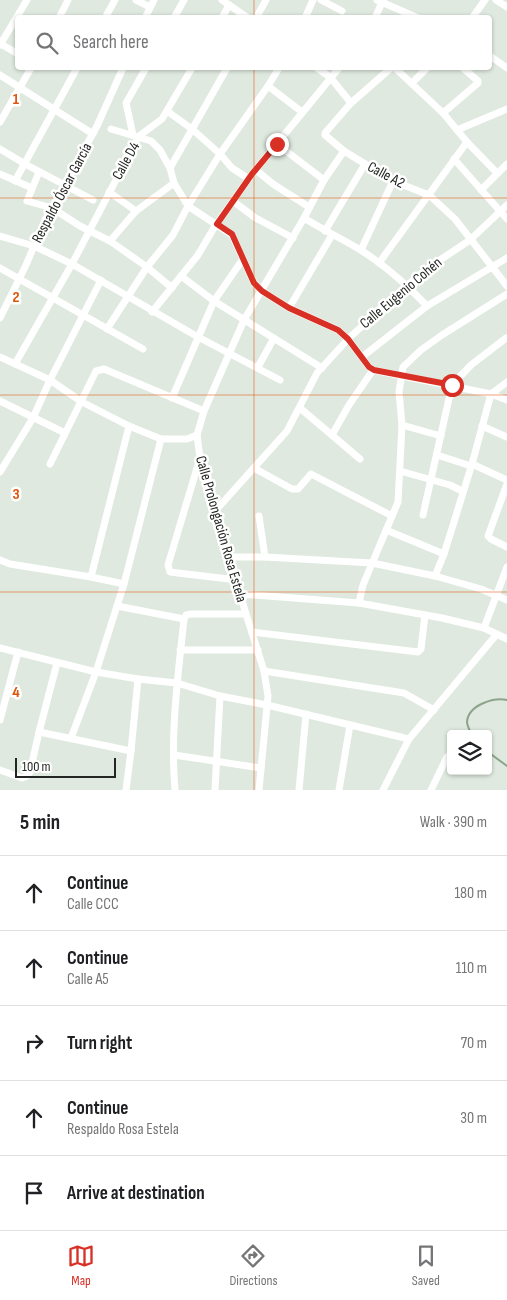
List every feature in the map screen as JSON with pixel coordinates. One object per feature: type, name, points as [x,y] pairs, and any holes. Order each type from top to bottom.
[{"type":"street","points":[[18,15],[27,0]]},
{"type":"street","points":[[60,15],[68,0]]},
{"type":"street","points":[[107,15],[115,0]]},
{"type":"street","points":[[136,0],[152,4]]},
{"type":"street","points":[[176,15],[184,0]]},
{"type":"street","points":[[222,0],[244,15]]},
{"type":"street","points":[[258,15],[266,0]]},
{"type":"street","points":[[307,15],[313,0]]},
{"type":"street","points":[[321,0],[342,11]]},
{"type":"street","points":[[474,15],[485,0]]},
{"type":"street","points":[[496,0],[506,5]]},
{"type":"street","points":[[377,15],[381,1],[411,15]]},
{"type":"street","points":[[224,15],[229,5]]},
{"type":"street","points":[[15,20],[0,44],[15,52]]},
{"type":"street","points":[[492,57],[507,68]]},
{"type":"street","points":[[0,122],[31,70]]},
{"type":"street","points":[[16,181],[53,109],[76,70]]},
{"type":"street","name":"Respaldo Óscar García","points":[[0,318],[52,208],[93,134],[122,70]]},
{"type":"street","points":[[136,136],[126,103],[145,70]]},
{"type":"street","name":"Calle D4","points":[[15,364],[72,264],[136,136],[162,119],[191,70]]},
{"type":"street","points":[[170,168],[226,70]]},
{"type":"street","points":[[106,329],[148,267],[173,235],[188,206],[220,154],[278,70]]},
{"type":"street","points":[[319,70],[330,77],[351,103]]},
{"type":"street","points":[[152,312],[198,255],[249,179],[337,70]]},
{"type":"street","name":"Calle A2","points":[[389,70],[351,103],[325,134],[344,151],[393,181],[429,195],[455,219],[507,286]]},
{"type":"street","points":[[397,70],[443,114],[497,173]]},
{"type":"street","points":[[412,83],[426,70]]},
{"type":"street","points":[[443,114],[478,83],[465,70]]},
{"type":"street","points":[[0,76],[93,134]]},
{"type":"street","points":[[268,86],[302,112]]},
{"type":"street","points":[[166,111],[192,129],[220,154],[232,168],[249,179]]},
{"type":"street","points":[[457,130],[506,111]]},
{"type":"street","points":[[111,129],[151,141],[160,150],[170,168],[174,183],[188,206],[232,234],[254,283],[262,291],[289,308],[338,330],[348,339],[369,367],[374,370],[440,382],[491,394],[507,400]]},
{"type":"street","points":[[379,263],[467,142]]},
{"type":"street","points":[[277,144],[324,180]]},
{"type":"street","points":[[0,149],[93,200]]},
{"type":"street","name":"Calle Prolongación Rosa Estela","points":[[259,790],[268,696],[264,671],[200,458],[197,435],[204,411],[244,320],[293,238],[324,180],[344,151]]},
{"type":"street","points":[[454,159],[507,219]]},
{"type":"street","points":[[325,231],[365,164]]},
{"type":"street","points":[[481,190],[507,164]]},
{"type":"street","points":[[256,170],[273,184],[309,207]]},
{"type":"street","points":[[39,172],[27,201],[52,208],[80,226],[110,241],[148,267],[172,288]]},
{"type":"street","points":[[0,174],[32,188]]},
{"type":"street","points":[[361,250],[393,181]]},
{"type":"street","points":[[110,241],[136,211],[174,183]]},
{"type":"street","points":[[109,192],[136,211]]},
{"type":"street","points":[[233,202],[254,217],[293,238]]},
{"type":"street","name":"Calle Eugenio Cohén","points":[[216,510],[287,431],[309,387],[322,368],[348,339],[407,285],[470,240],[507,205]]},
{"type":"street","points":[[304,218],[361,250],[407,285],[426,306]]},
{"type":"street","points":[[289,308],[332,235]]},
{"type":"street","points":[[0,236],[34,246],[72,264],[129,296],[152,312],[280,380]]},
{"type":"street","points":[[362,357],[426,306],[507,258]]},
{"type":"street","points":[[172,398],[214,301],[243,259]]},
{"type":"street","points":[[0,268],[143,349]]},
{"type":"street","points":[[181,276],[214,301],[322,368]]},
{"type":"street","points":[[0,472],[33,418],[50,380],[101,280]]},
{"type":"street","points":[[359,603],[363,586],[398,502],[402,425],[399,392],[403,367],[442,335],[507,294]]},
{"type":"street","points":[[258,367],[274,338]]},
{"type":"street","points":[[423,515],[452,385],[471,365],[506,338]]},
{"type":"street","points":[[0,357],[50,380],[82,402],[129,426],[161,439],[187,439],[197,435]]},
{"type":"street","points":[[50,464],[96,371],[100,369],[204,411]]},
{"type":"street","points":[[332,435],[348,405],[374,370]]},
{"type":"street","points":[[435,576],[444,554],[462,491],[472,465],[491,394],[507,382]]},
{"type":"street","points":[[0,400],[65,433]]},
{"type":"street","points":[[300,408],[360,459]]},
{"type":"street","points":[[402,425],[442,436]]},
{"type":"street","points":[[91,577],[129,426]]},
{"type":"street","points":[[482,426],[507,437]]},
{"type":"street","points":[[70,738],[96,672],[124,584],[161,439]]},
{"type":"street","points":[[437,455],[472,465],[507,482],[488,536],[507,547]]},
{"type":"street","points":[[200,458],[168,565],[170,572],[237,580]]},
{"type":"street","points":[[254,468],[292,489],[298,489],[311,474],[392,516]]},
{"type":"street","points":[[400,471],[450,485],[462,491]]},
{"type":"street","points":[[259,516],[266,558]]},
{"type":"street","points":[[386,530],[444,554]]},
{"type":"street","points":[[230,557],[372,563],[481,588],[507,600]]},
{"type":"street","points":[[0,560],[10,564],[124,584]]},
{"type":"street","points":[[484,628],[507,567]]},
{"type":"street","points":[[241,594],[359,603],[484,628],[507,639]]},
{"type":"street","points":[[117,606],[184,620]]},
{"type":"street","points":[[175,790],[174,755],[177,684],[186,615],[246,614]]},
{"type":"street","points":[[252,632],[418,652],[421,649],[425,615]]},
{"type":"street","points":[[383,790],[409,739],[496,634]]},
{"type":"street","points":[[0,648],[96,672],[177,684],[220,696],[267,705],[409,739]]},
{"type":"street","points":[[180,650],[258,650]]},
{"type":"street","points":[[0,720],[18,652]]},
{"type":"street","points":[[0,770],[22,778],[30,772],[57,662]]},
{"type":"street","points":[[264,671],[404,693],[434,710]]},
{"type":"street","points":[[126,790],[138,679]]},
{"type":"street","points":[[215,790],[220,696]]},
{"type":"street","points":[[299,790],[306,714]]},
{"type":"street","points":[[339,790],[350,725]]},
{"type":"street","points":[[39,732],[131,752]]},
{"type":"street","points":[[174,755],[261,768]]},
{"type":"street","points":[[432,790],[447,757]]},
{"type":"waterway","points":[[470,730],[467,722],[468,716],[472,711],[489,701],[507,700]]},
{"type":"waterway","points":[[492,755],[507,766]]},
{"type":"route","points":[[277,144],[252,174],[217,224],[232,234],[254,283],[262,291],[289,308],[338,330],[348,339],[369,367],[374,370],[452,385]]}]
